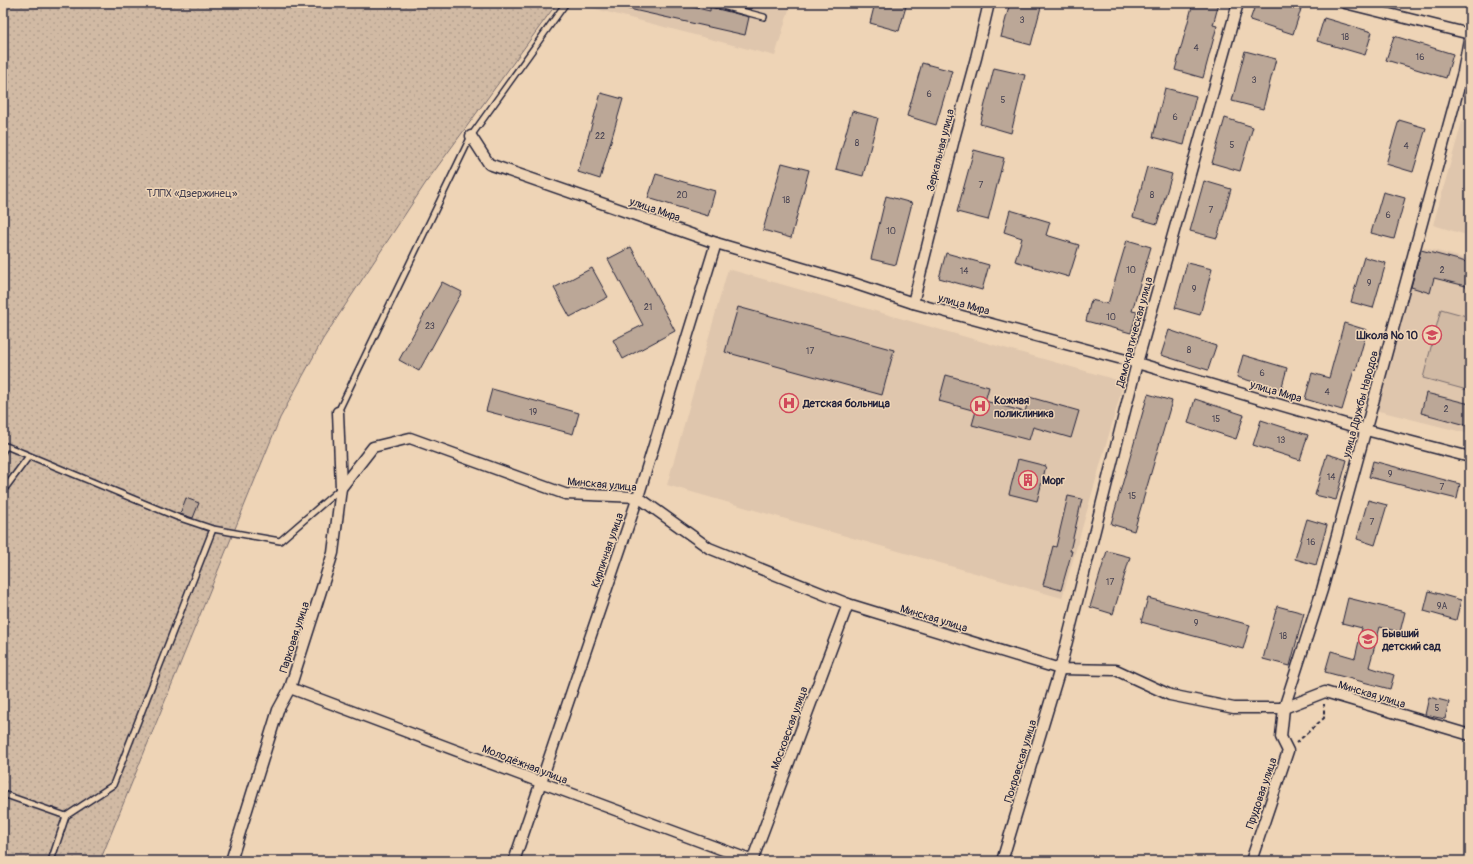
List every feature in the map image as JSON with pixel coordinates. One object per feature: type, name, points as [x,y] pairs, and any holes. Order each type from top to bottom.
[{"type":"street","name":"Зеркальная улица","points":[[913,303],[989,3]]},
{"type":"street","name":"Демократическая улица","points":[[1060,669],[1137,363],[1238,3]]},
{"type":"street","points":[[1345,3],[1470,34]]},
{"type":"street","name":"улица Дружбы Народов","points":[[1284,708],[1322,590],[1463,72],[1470,34]]},
{"type":"street","name":"улица Мира","points":[[471,136],[489,164],[716,243],[850,282],[913,303],[1137,363],[1366,430],[1470,457]]},
{"type":"street","name":"Кирпичная улица","points":[[514,861],[638,497],[716,243]]},
{"type":"street","name":"Парковая улица","points":[[231,861],[278,710],[290,688],[333,553],[341,488],[338,412]]},
{"type":"street","name":"Минская улица","points":[[341,488],[373,447],[410,438],[565,494],[638,497],[709,548],[848,604],[1060,669],[1116,670],[1170,695],[1234,708],[1284,708],[1325,692],[1470,736]]},
{"type":"street","name":"Московская улица","points":[[752,861],[848,604]]},
{"type":"street","name":"Покровская улица","points":[[1002,861],[1060,669]]},
{"type":"street","name":"Молодёжная улица","points":[[290,688],[752,861]]},
{"type":"street","name":"Прудовая улица","points":[[1251,861],[1288,751],[1281,737],[1284,708]]},
{"type":"lane","points":[[338,412],[471,136],[566,3]]},
{"type":"lane","points":[[711,3],[764,17]]},
{"type":"lane","points":[[3,451],[6,446],[177,517],[213,529],[280,541],[341,488]]},
{"type":"lane","points":[[3,491],[29,456]]},
{"type":"lane","points":[[51,861],[66,816],[113,785],[213,529]]},
{"type":"lane","points":[[3,794],[66,816]]},
{"type":"path","points":[[1288,751],[1324,718],[1325,692]]},
{"type":"shaded area","points":[[590,3],[791,3],[775,56],[592,8]]},
{"type":"shaded area","points":[[1462,122],[1470,124],[1470,236],[1433,225]]},
{"type":"shaded area","name":"Школа № 10","points":[[1418,246],[1470,260],[1470,434],[1375,410]]},
{"type":"shaded area","points":[[728,269],[1124,382],[1062,598],[667,485]]},
{"type":"green space","name":"ТЛПХ «Дзержинец»","points":[[3,3],[557,3],[427,181],[323,339],[280,418],[100,861],[3,861]]},
{"type":"green space","points":[[1441,309],[1470,317],[1470,379],[1467,390],[1423,378]]},
{"type":"building","points":[[621,3],[675,3],[710,11],[710,7],[749,17],[745,35],[620,7]]},
{"type":"building","points":[[727,3],[752,3],[751,9]]},
{"type":"building","points":[[875,3],[907,3],[899,31],[870,23]]},
{"type":"building","points":[[1010,3],[1042,3],[1031,45],[1001,37]]},
{"type":"building","points":[[1193,3],[1219,3],[1213,25],[1217,26],[1203,78],[1175,70]]},
{"type":"building","points":[[1256,3],[1282,3],[1301,9],[1293,34],[1250,20]]},
{"type":"building","points":[[1324,18],[1372,32],[1365,55],[1317,41]]},
{"type":"building","points":[[1394,36],[1453,54],[1446,78],[1386,60]]},
{"type":"building","points":[[1245,51],[1276,59],[1263,109],[1232,101]]},
{"type":"building","points":[[922,63],[952,71],[936,125],[907,116]]},
{"type":"building","points":[[994,68],[1025,75],[1011,133],[980,124]]},
{"type":"building","points":[[1165,88],[1196,96],[1184,145],[1153,137]]},
{"type":"building","points":[[601,93],[623,99],[600,179],[578,172]]},
{"type":"building","points":[[852,111],[878,118],[863,176],[836,169]]},
{"type":"building","points":[[1225,118],[1253,127],[1240,171],[1212,163]]},
{"type":"building","points":[[1399,120],[1426,128],[1413,172],[1386,164]]},
{"type":"building","points":[[974,150],[1004,158],[988,220],[957,212]]},
{"type":"building","points":[[782,163],[809,170],[791,238],[763,230]]},
{"type":"building","points":[[1147,167],[1172,174],[1157,224],[1133,217]]},
{"type":"building","points":[[656,174],[715,191],[708,216],[648,198]]},
{"type":"building","points":[[1204,181],[1231,189],[1217,238],[1190,231]]},
{"type":"building","points":[[1383,192],[1405,198],[1394,239],[1371,233]]},
{"type":"building","points":[[886,196],[912,203],[896,265],[871,259]]},
{"type":"building","points":[[1010,210],[1050,222],[1046,235],[1079,245],[1069,277],[1015,261],[1022,238],[1004,232]]},
{"type":"building","points":[[1127,240],[1151,247],[1132,311],[1137,312],[1131,333],[1086,321],[1091,300],[1108,304]]},
{"type":"building","points":[[631,247],[675,331],[623,359],[613,340],[643,325],[608,259]]},
{"type":"building","points":[[1421,250],[1470,263],[1470,287],[1434,278],[1430,293],[1411,287]]},
{"type":"building","points":[[946,253],[989,265],[982,290],[939,278]]},
{"type":"building","points":[[1364,257],[1386,263],[1373,308],[1351,302]]},
{"type":"building","points":[[1187,263],[1212,269],[1200,315],[1175,308]]},
{"type":"building","points":[[592,268],[608,297],[570,317],[554,288]]},
{"type":"building","points":[[442,282],[462,292],[419,371],[399,360]]},
{"type":"building","points":[[738,307],[894,350],[882,395],[725,352]]},
{"type":"building","points":[[1344,323],[1367,330],[1356,370],[1354,370],[1342,410],[1305,399],[1312,373],[1329,378]]},
{"type":"building","points":[[1169,330],[1216,346],[1208,370],[1161,355]]},
{"type":"building","points":[[1243,355],[1287,368],[1281,390],[1237,377]]},
{"type":"building","name":"Кожная поликлиника","points":[[946,375],[989,387],[985,401],[1025,412],[1029,397],[1079,411],[1071,438],[1033,427],[1029,440],[972,425],[976,411],[939,401]]},
{"type":"building","points":[[492,389],[579,413],[573,434],[486,411]]},
{"type":"building","points":[[1426,393],[1470,404],[1470,426],[1421,413]]},
{"type":"building","points":[[1148,394],[1172,401],[1134,531],[1111,524]]},
{"type":"building","points":[[1195,399],[1244,415],[1236,439],[1188,423]]},
{"type":"building","points":[[1261,420],[1308,435],[1300,460],[1253,445]]},
{"type":"building","points":[[1327,454],[1347,460],[1336,500],[1315,495]]},
{"type":"building","name":"Морг","points":[[1018,459],[1046,466],[1037,501],[1009,494]]},
{"type":"building","points":[[1373,461],[1460,484],[1457,499],[1369,477]]},
{"type":"building","points":[[1068,496],[1082,499],[1070,551],[1072,551],[1061,590],[1043,585],[1053,546],[1056,547]]},
{"type":"building","points":[[186,498],[199,503],[193,518],[180,514]]},
{"type":"building","points":[[1368,500],[1387,505],[1375,545],[1357,539]]},
{"type":"building","points":[[1307,519],[1327,525],[1316,565],[1295,559]]},
{"type":"building","points":[[1107,551],[1130,557],[1113,614],[1090,607]]},
{"type":"building","points":[[1429,591],[1461,600],[1456,620],[1424,611]]},
{"type":"building","points":[[1148,598],[1250,625],[1243,649],[1141,622]]},
{"type":"building","name":"Бывший детский сад","points":[[1348,598],[1405,612],[1400,632],[1380,627],[1369,667],[1394,675],[1390,689],[1325,672],[1331,651],[1355,658],[1362,628],[1342,623]]},
{"type":"building","points":[[1277,606],[1304,613],[1290,666],[1263,659]]},
{"type":"building","points":[[1429,697],[1449,702],[1445,719],[1425,715]]},
{"type":"place","name":"Школа № 10","points":[[1432,335]]},
{"type":"place","name":"Детская больница","points":[[789,403]]},
{"type":"place","name":"Кожная поликлиника","points":[[980,406]]},
{"type":"place","name":"Морг","points":[[1028,480]]},
{"type":"place","name":"Бывший детский сад","points":[[1368,639]]}]
